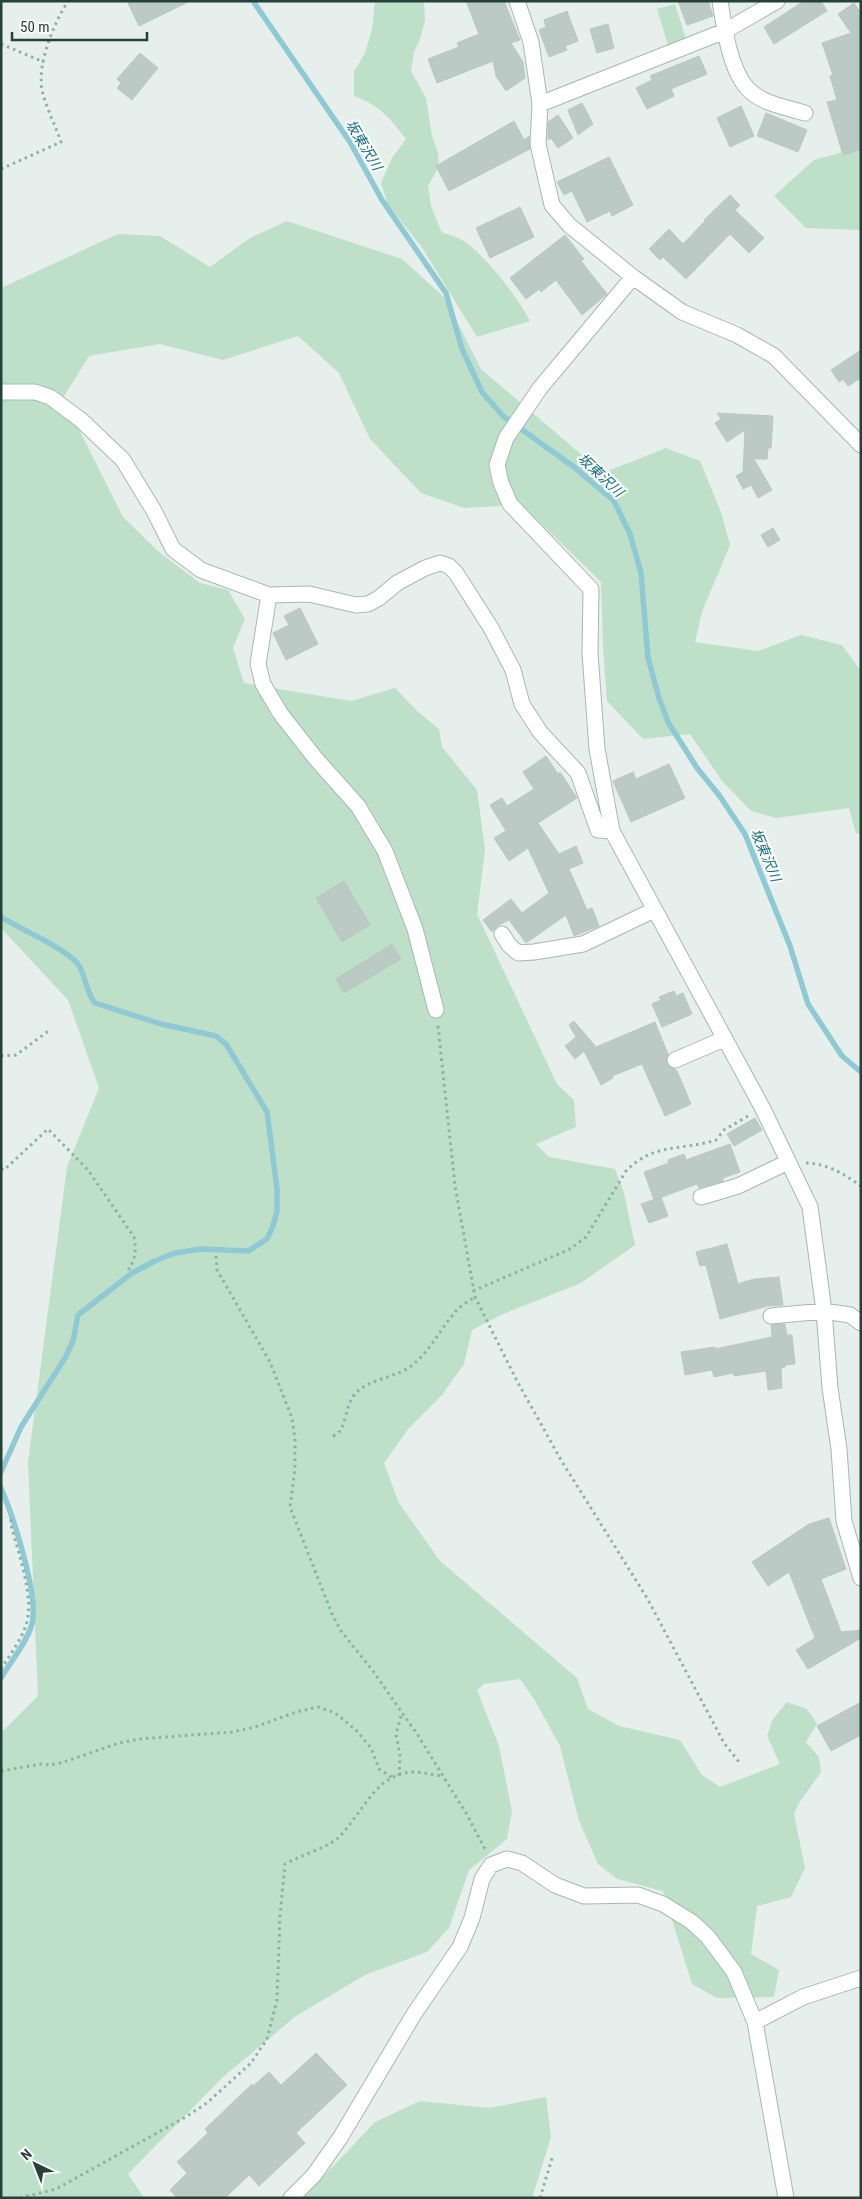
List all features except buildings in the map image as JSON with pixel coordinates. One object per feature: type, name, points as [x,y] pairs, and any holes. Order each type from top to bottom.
[{"type":"street","points":[[517,1],[531,42],[540,104],[538,144],[552,205],[569,225],[633,277],[682,312],[736,335],[774,356],[861,446]]},
{"type":"street","points":[[720,1],[725,31],[738,74],[748,89],[771,103],[804,113]]},
{"type":"street","points":[[540,104],[725,31],[777,1]]},
{"type":"street","points":[[633,277],[540,388],[506,438],[497,466],[501,483],[510,504],[591,589],[590,653],[597,749],[612,831],[763,1109],[810,1207],[824,1311],[830,1388],[839,1449],[844,1521],[861,1578]]},
{"type":"street","points":[[1,392],[36,392],[50,396],[81,420],[123,460],[154,511],[173,550],[200,570],[269,595],[309,594],[356,605],[368,604],[425,568],[440,563],[449,566],[456,573],[491,628],[513,670],[522,704],[540,732],[578,773],[598,830],[612,831]]},
{"type":"street","points":[[269,595],[258,664],[262,684],[280,713],[316,759],[358,806],[385,851],[415,929],[436,1010]]},
{"type":"street","points":[[502,934],[509,945],[518,953],[534,952],[583,944],[654,910]]},
{"type":"street","points":[[675,1060],[724,1039]]},
{"type":"street","points":[[701,1197],[738,1186],[788,1162]]},
{"type":"street","points":[[771,1316],[824,1311],[850,1314],[861,1323]]},
{"type":"street","points":[[291,2198],[314,2175],[340,2138],[414,2014],[460,1946],[472,1918],[482,1880],[492,1865],[506,1859],[522,1863],[555,1885],[584,1896],[638,1896],[663,1904],[692,1922],[708,1937],[734,1972],[755,2022],[786,2198]]},
{"type":"street","points":[[755,2022],[803,1997],[861,1978]]},
{"type":"path","points":[[1,169],[61,142],[42,89],[44,55],[52,31],[68,1]]},
{"type":"path","points":[[1,44],[44,62]]},
{"type":"path","points":[[436,1010],[455,1186],[475,1297],[517,1381],[561,1460],[647,1598],[724,1743],[739,1762]]},
{"type":"path","points":[[1,1056],[16,1054],[51,1029]]},
{"type":"path","points":[[473,1291],[570,1249],[586,1237],[626,1171],[633,1163],[663,1148],[707,1143],[716,1140],[724,1130],[763,1109]]},
{"type":"path","points":[[1,1169],[4,1170],[48,1129],[88,1170],[134,1237],[136,1250],[133,1263],[126,1273]]},
{"type":"path","points":[[788,1162],[814,1163],[842,1172],[861,1186]]},
{"type":"path","points":[[216,1256],[218,1270],[270,1362],[292,1418],[295,1439],[295,1469],[290,1507],[317,1579],[341,1631],[402,1712],[466,1813],[492,1865]]},
{"type":"path","points":[[333,1436],[339,1434],[343,1428],[349,1401],[359,1388],[397,1374],[410,1367],[424,1354],[458,1309],[475,1297]]},
{"type":"path","points":[[1,1669],[25,1628],[28,1618],[28,1600],[11,1518]]},
{"type":"path","points":[[1,1771],[64,1762],[119,1743],[139,1739],[232,1732],[255,1727],[296,1712],[318,1707],[335,1713],[349,1724],[371,1748],[379,1769],[393,1778]]},
{"type":"path","points":[[398,1776],[400,1755],[396,1734],[397,1723],[402,1712]]},
{"type":"path","points":[[20,2198],[56,2189],[184,2118],[208,2103],[251,2064],[267,2039],[277,2000],[280,1916],[285,1864],[335,1840],[349,1826],[376,1790],[393,1778],[412,1772],[443,1776]]},
{"type":"path","points":[[540,2198],[553,2155]]},
{"type":"green space","points":[[375,1],[424,1],[425,20],[414,52],[411,71],[426,98],[432,136],[438,153],[439,166],[428,186],[431,206],[442,233],[460,239],[479,253],[518,300],[530,321],[477,337],[421,246],[388,205],[381,183],[392,158],[406,139],[377,108],[354,96],[354,72],[365,53],[372,30]]},
{"type":"green space","points":[[675,4],[687,42],[669,48],[657,9]]},
{"type":"green space","points":[[861,147],[861,230],[806,228],[774,196],[814,160]]},
{"type":"green space","points":[[287,221],[402,259],[445,298],[481,369],[603,473],[666,448],[700,461],[721,512],[730,545],[702,612],[695,642],[758,651],[801,635],[842,645],[861,671],[861,834],[856,833],[849,808],[776,818],[751,811],[722,781],[690,734],[643,739],[607,701],[601,582],[522,505],[464,508],[421,493],[370,439],[339,373],[298,336],[223,360],[160,344],[89,356],[63,398],[123,517],[159,552],[200,583],[228,590],[245,619],[233,648],[244,683],[351,701],[395,688],[417,711],[439,729],[442,747],[477,790],[485,850],[477,914],[557,1084],[574,1100],[576,1127],[536,1144],[549,1157],[615,1169],[624,1193],[635,1245],[581,1283],[503,1314],[472,1330],[464,1364],[442,1395],[409,1428],[384,1463],[399,1503],[440,1561],[577,1678],[588,1709],[619,1726],[680,1740],[702,1775],[720,1787],[780,1764],[767,1736],[773,1719],[787,1702],[807,1709],[817,1724],[806,1742],[819,1757],[821,1772],[799,1803],[794,1814],[805,1868],[791,1897],[757,1906],[751,1954],[779,1970],[774,1997],[717,1998],[692,1984],[663,1891],[617,1879],[598,1864],[579,1821],[560,1746],[534,1699],[520,1679],[484,1684],[477,1690],[499,1746],[512,1811],[507,1839],[469,1870],[449,1928],[427,1952],[365,1975],[296,2016],[223,2077],[128,2174],[144,2198],[1,2198],[1,1733],[38,1696],[28,1462],[67,1167],[99,1088],[68,1000],[1,928],[1,288],[118,234],[160,236],[210,267],[250,238]]},
{"type":"green space","points":[[546,2097],[551,2137],[532,2198],[303,2198],[375,2122],[420,2101],[489,2108]]},
{"type":"waterway","name":"坂東沢川","points":[[253,1],[350,142],[382,200],[446,293],[462,349],[482,392],[503,416],[574,467],[614,501],[630,534],[641,573],[648,658],[668,722],[697,768],[719,795],[745,834],[790,946],[808,1004],[842,1056],[861,1072]]},
{"type":"waterway","points":[[1,917],[53,945],[72,958],[81,968],[89,993],[95,1003],[161,1024],[216,1036],[226,1044],[267,1112],[277,1189],[277,1211],[267,1239],[248,1251],[200,1249],[175,1253],[155,1261],[132,1273],[78,1315],[73,1341],[65,1358],[21,1427],[1,1472]]},
{"type":"waterway","points":[[1,1488],[24,1556],[32,1594],[33,1611],[32,1624],[26,1638],[1,1678]]}]
